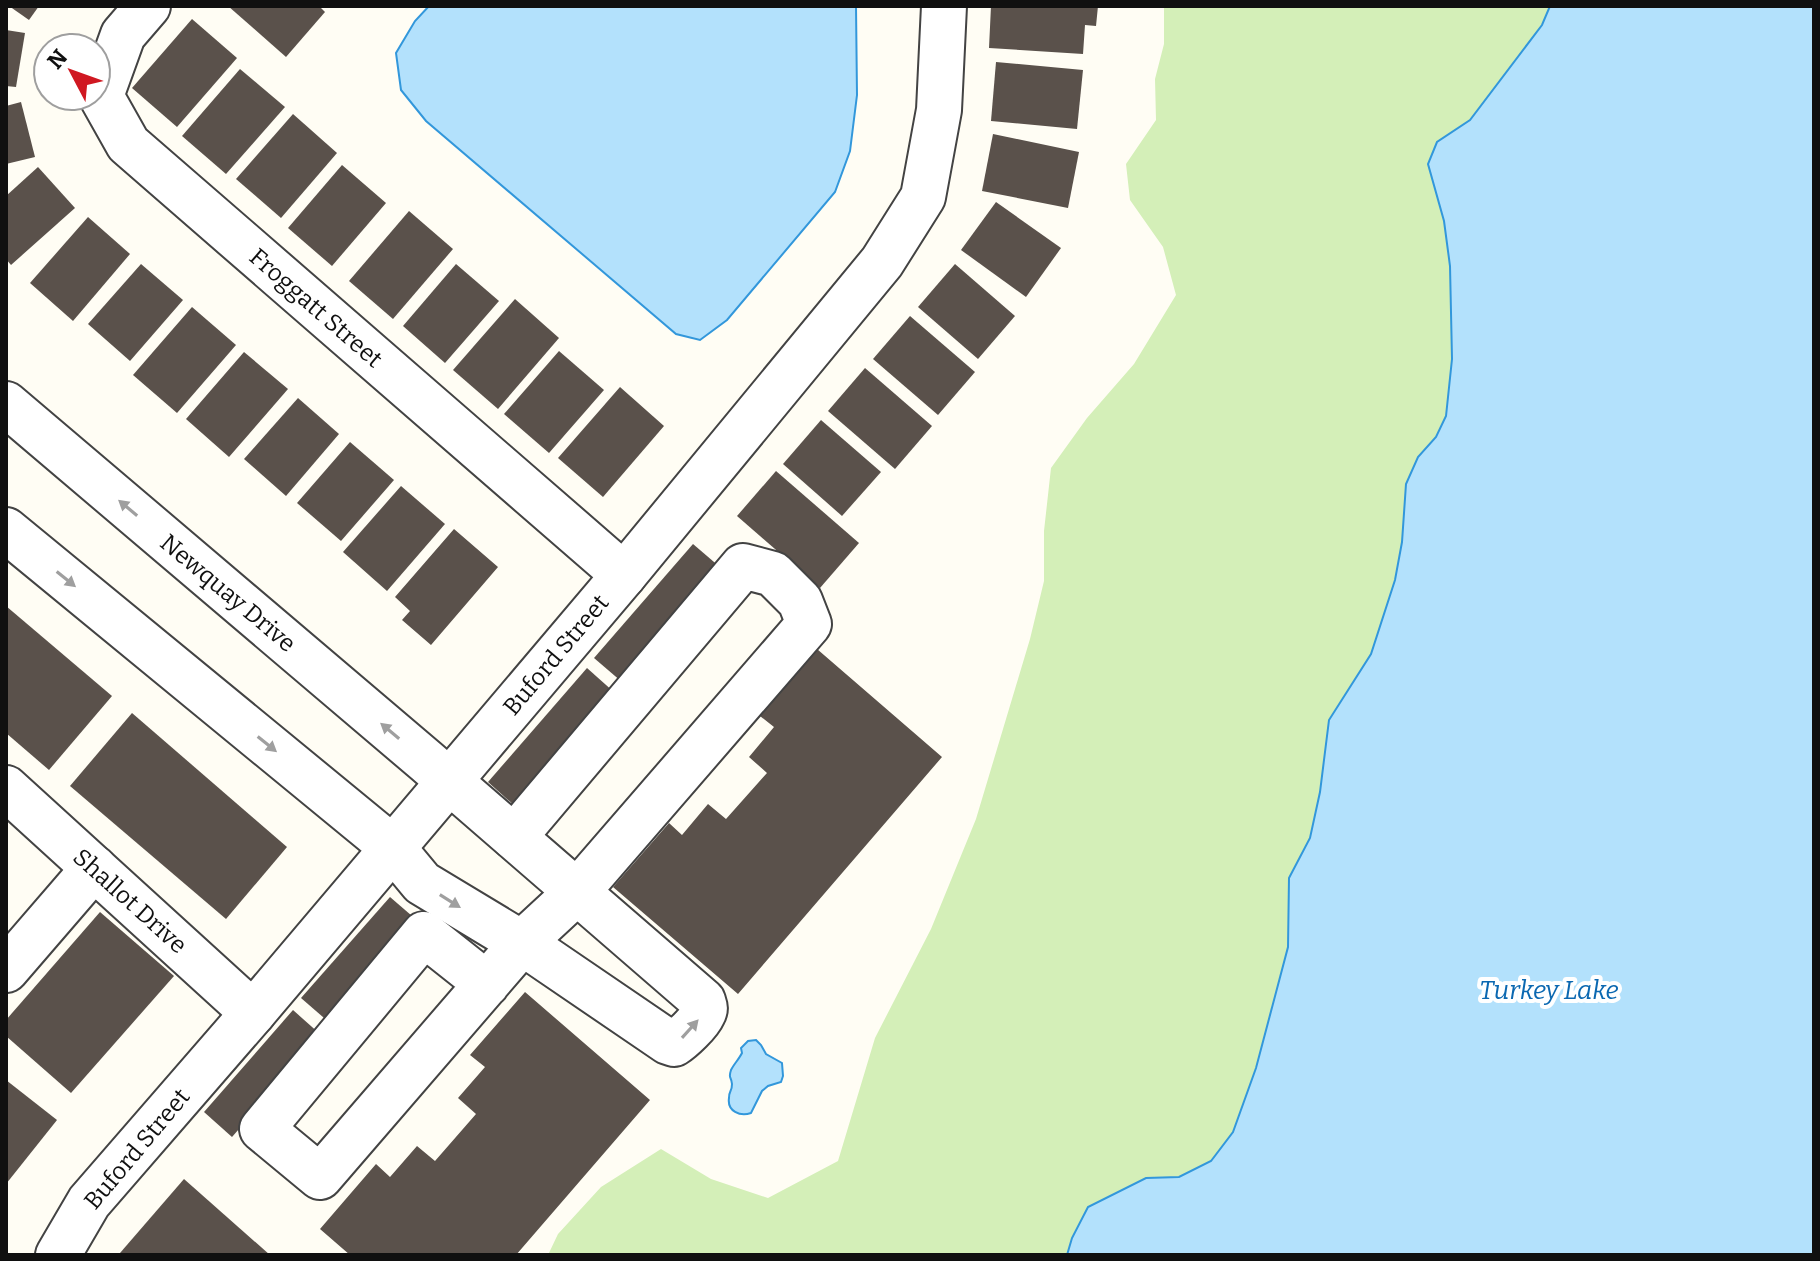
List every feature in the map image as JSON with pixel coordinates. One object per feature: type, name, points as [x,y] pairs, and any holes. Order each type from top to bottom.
[{"type":"street","name":"Froggatt Street","points":[[148,6],[123,35],[101,96],[128,144],[624,575]]},
{"type":"street","name":"Buford Street","points":[[58,1255],[89,1202],[624,575],[882,262],[923,197],[939,110],[944,6]]},
{"type":"street","name":"Newquay Drive","points":[[6,404],[703,1001],[704,1013],[680,1040],[674,1044],[668,1042],[533,950],[422,883],[393,848]]},
{"type":"street","points":[[6,530],[393,848]]},
{"type":"street","points":[[487,984],[424,934],[262,1129],[320,1177],[487,984],[521,944],[577,892],[809,624],[800,601],[773,574],[743,566],[514,837]]},
{"type":"street","name":"Shallot Drive","points":[[6,788],[253,1013]]},
{"type":"street","points":[[6,970],[94,868]]},
{"type":"green space","points":[[1164,6],[1550,6],[1542,25],[1470,120],[1437,142],[1428,163],[1444,221],[1450,266],[1452,359],[1446,416],[1436,437],[1418,457],[1395,580],[1371,654],[1329,720],[1320,792],[1310,838],[1289,879],[1288,947],[1256,1068],[1233,1133],[1211,1161],[1179,1177],[1146,1178],[1072,1238],[1067,1255],[548,1255],[558,1234],[601,1187],[661,1149],[711,1179],[768,1198],[838,1161],[875,1038],[931,929],[976,819],[1030,639],[1044,581],[1044,531],[1051,468],[1087,418],[1134,364],[1176,295],[1163,247],[1130,200],[1126,164],[1156,120],[1155,79],[1164,44]]},
{"type":"water","points":[[429,6],[856,6],[857,95],[850,151],[835,192],[727,320],[700,340],[676,334],[426,121],[401,90],[396,53],[415,21]]},
{"type":"water","name":"Turkey Lake","points":[[1550,6],[1814,6],[1814,1255],[1067,1255],[1088,1207],[1146,1178],[1179,1177],[1211,1161],[1233,1132],[1256,1068],[1288,947],[1289,878],[1310,838],[1320,792],[1329,720],[1371,654],[1395,580],[1402,542],[1406,484],[1418,457],[1436,437],[1446,416],[1452,359],[1450,266],[1444,221],[1428,164],[1437,142],[1470,120],[1542,25]]},
{"type":"water","points":[[756,1040],[766,1054],[782,1063],[783,1076],[781,1082],[762,1091],[751,1113],[739,1113],[732,1110],[729,1103],[732,1088],[730,1073],[742,1053],[741,1048],[748,1041]]},
{"type":"building","points":[[9,6],[39,6],[29,20]]},
{"type":"building","points":[[228,6],[319,6],[325,12],[286,57]]},
{"type":"building","points":[[991,6],[1098,6],[1096,26],[1085,25],[1083,54],[989,48]]},
{"type":"building","points":[[192,19],[237,58],[177,127],[132,88]]},
{"type":"building","points":[[6,30],[25,33],[16,87],[6,86]]},
{"type":"building","points":[[996,62],[1083,70],[1077,129],[991,121]]},
{"type":"building","points":[[240,69],[285,107],[226,174],[182,136]]},
{"type":"building","points":[[21,102],[35,157],[6,164],[6,106]]},
{"type":"building","points":[[293,114],[337,153],[281,218],[236,179]]},
{"type":"building","points":[[993,134],[1079,152],[1068,208],[982,191]]},
{"type":"building","points":[[342,165],[386,203],[332,266],[288,228]]},
{"type":"building","points":[[38,167],[75,208],[11,265],[6,259],[6,196]]},
{"type":"building","points":[[996,202],[1061,248],[1026,297],[961,250]]},
{"type":"building","points":[[409,211],[453,249],[393,319],[349,281]]},
{"type":"building","points":[[88,217],[130,254],[73,321],[30,283]]},
{"type":"building","points":[[141,264],[183,300],[130,361],[88,324]]},
{"type":"building","points":[[456,264],[499,301],[445,363],[403,326]]},
{"type":"building","points":[[955,264],[1015,316],[978,359],[918,307]]},
{"type":"building","points":[[515,299],[559,338],[498,409],[453,370]]},
{"type":"building","points":[[192,307],[236,345],[177,413],[133,375]]},
{"type":"building","points":[[910,316],[975,372],[938,415],[873,359]]},
{"type":"building","points":[[559,351],[604,390],[549,453],[504,414]]},
{"type":"building","points":[[244,352],[288,389],[229,457],[186,419]]},
{"type":"building","points":[[865,368],[932,426],[895,469],[828,411]]},
{"type":"building","points":[[620,387],[664,426],[603,497],[558,458]]},
{"type":"building","points":[[298,398],[339,434],[286,496],[244,459]]},
{"type":"building","points":[[821,420],[881,472],[842,516],[783,464]]},
{"type":"building","points":[[350,442],[394,480],[341,541],[297,503]]},
{"type":"building","points":[[776,471],[859,543],[820,588],[737,516]]},
{"type":"building","points":[[401,486],[445,524],[387,591],[343,552]]},
{"type":"building","points":[[454,529],[498,567],[431,645],[402,620],[410,611],[395,597]]},
{"type":"building","points":[[693,544],[721,568],[622,682],[594,658]]},
{"type":"building","points":[[6,606],[112,696],[49,770],[6,733]]},
{"type":"building","points":[[817,649],[942,757],[738,994],[613,887],[669,823],[682,835],[708,804],[726,819],[767,773],[749,757],[774,727],[760,716]]},
{"type":"building","points":[[587,668],[615,693],[516,807],[488,782]]},
{"type":"building","points":[[132,713],[287,847],[226,919],[70,786]]},
{"type":"building","points":[[390,897],[419,922],[331,1024],[301,998]]},
{"type":"building","points":[[100,912],[174,976],[71,1093],[6,1036],[6,1020]]},
{"type":"building","points":[[525,992],[650,1100],[516,1255],[350,1255],[320,1229],[376,1164],[390,1177],[417,1146],[435,1161],[476,1114],[458,1098],[485,1067],[470,1055]]},
{"type":"building","points":[[293,1010],[321,1035],[232,1137],[204,1112]]},
{"type":"building","points":[[6,1080],[57,1120],[6,1184]]},
{"type":"building","points":[[184,1179],[270,1255],[122,1255],[120,1253]]}]
